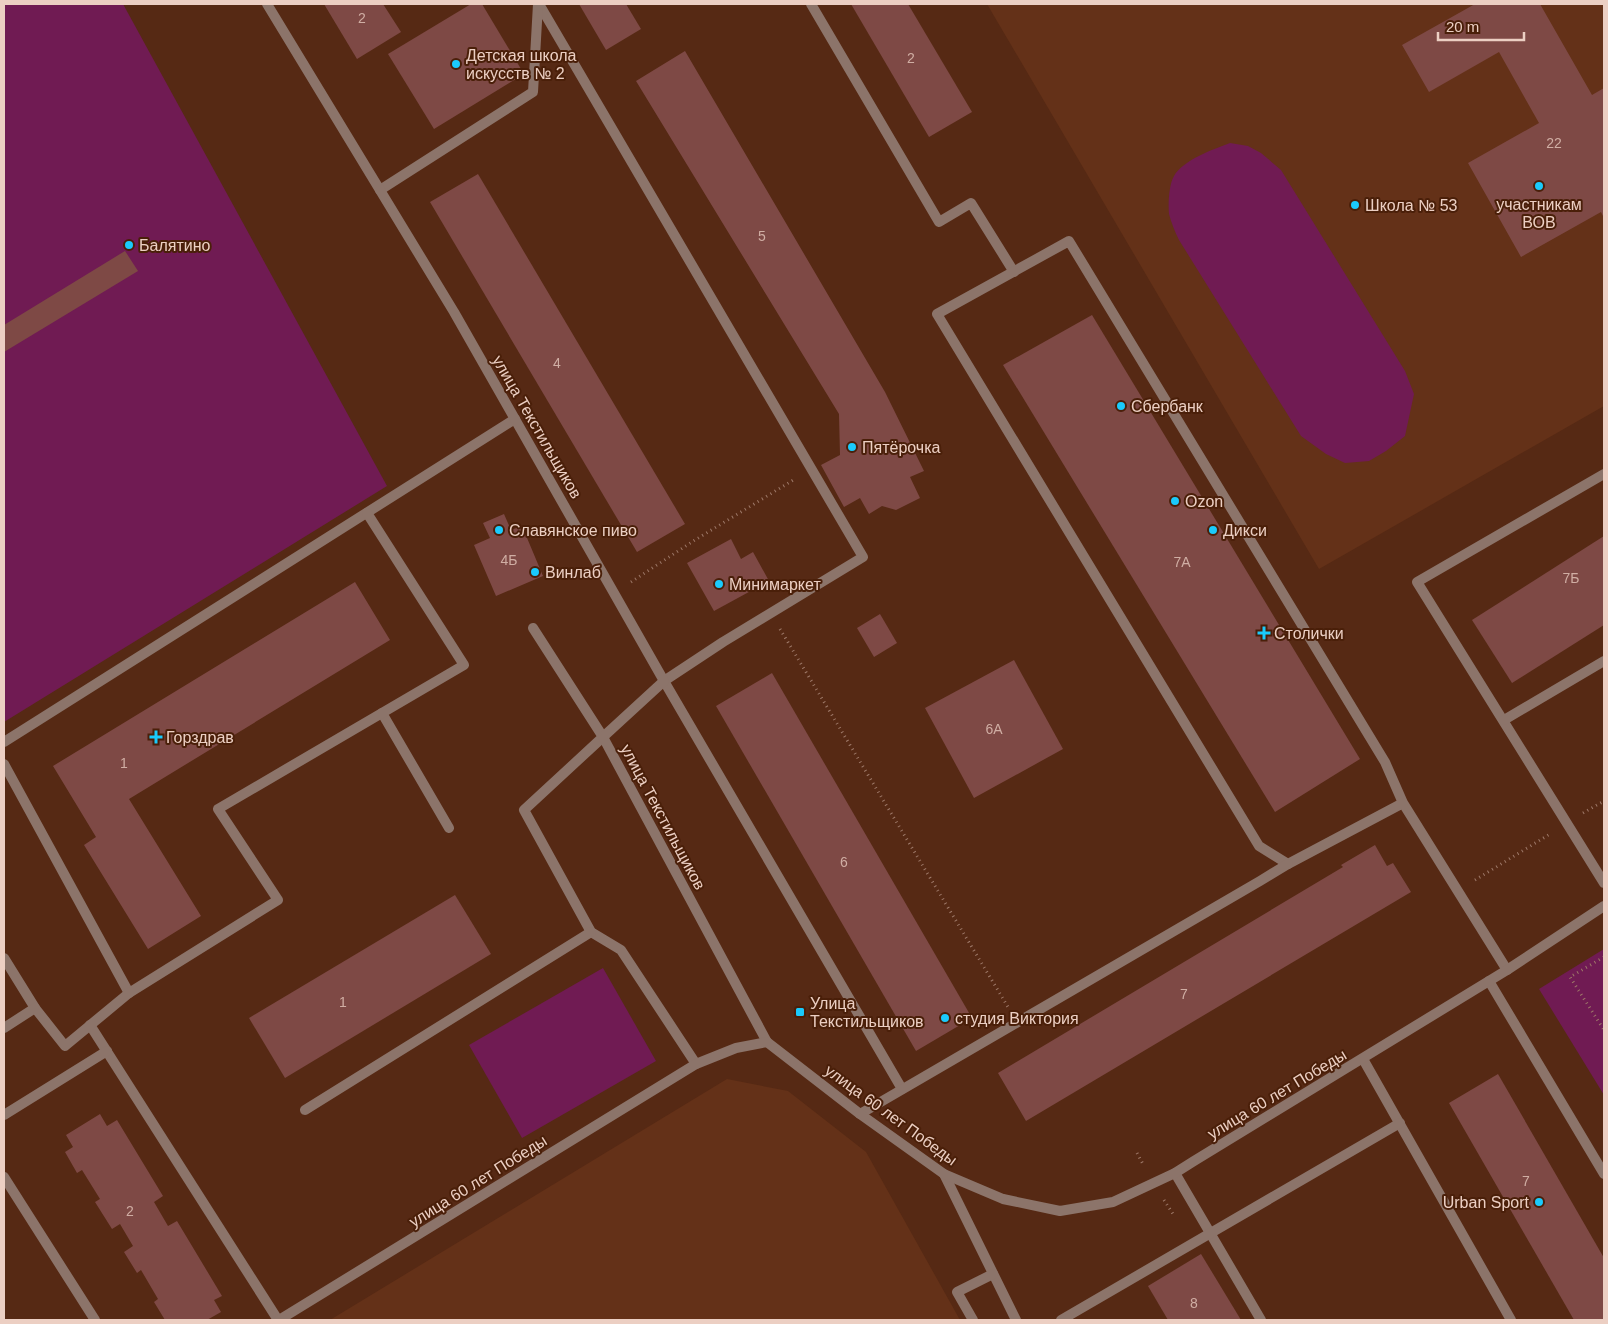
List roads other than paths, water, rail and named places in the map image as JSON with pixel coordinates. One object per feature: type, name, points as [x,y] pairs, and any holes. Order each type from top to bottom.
[{"type":"street","name":"улица Текстильщиков","points":[[267,4],[454,312],[664,681],[603,737],[767,1042]]},
{"type":"street","points":[[380,190],[533,92],[538,4]]},
{"type":"street","points":[[538,4],[863,557],[664,681],[902,1089]]},
{"type":"street","points":[[811,4],[939,222],[971,203],[1014,272]]},
{"type":"street","points":[[1288,864],[1260,846],[937,314],[1069,241],[1380,754],[1403,802],[1507,970]]},
{"type":"street","points":[[4,742],[515,419]]},
{"type":"street","points":[[1604,474],[1417,582],[1604,883]]},
{"type":"street","points":[[4,958],[35,1008],[65,1046],[129,992],[278,900],[218,809],[464,665],[367,513]]},
{"type":"street","points":[[533,628],[603,737],[524,810],[591,932],[621,950],[696,1064]]},
{"type":"street","points":[[1504,720],[1604,661]]},
{"type":"street","points":[[382,713],[449,828]]},
{"type":"street","points":[[4,764],[129,992]]},
{"type":"street","points":[[860,1114],[1288,864],[1403,802]]},
{"type":"street","name":"улица 60 лет Победы","points":[[279,1320],[696,1064],[736,1048],[767,1042],[860,1114],[944,1174],[1003,1199],[1060,1211],[1113,1202],[1175,1173],[1507,970],[1604,906]]},
{"type":"street","points":[[305,1110],[591,932]]},
{"type":"street","points":[[1489,981],[1604,1174]]},
{"type":"street","points":[[4,1028],[35,1008]]},
{"type":"street","points":[[90,1025],[279,1320]]},
{"type":"street","points":[[4,1115],[107,1051]]},
{"type":"street","points":[[1363,1059],[1511,1320]]},
{"type":"street","points":[[1061,1320],[1400,1123]]},
{"type":"street","points":[[1175,1173],[1261,1320]]},
{"type":"street","points":[[944,1174],[1016,1320]]},
{"type":"street","points":[[4,1177],[95,1320]]},
{"type":"street","points":[[973,1320],[958,1292],[993,1274]]},
{"type":"place","name":"Детская школа искусств № 2","points":[[456,64]]},
{"type":"place","name":"участникам ВОВ","points":[[1539,186]]},
{"type":"place","name":"Школа № 53","points":[[1355,205]]},
{"type":"place","name":"Балятино","points":[[129,245]]},
{"type":"place","name":"Сбербанк","points":[[1121,406]]},
{"type":"place","name":"Пятёрочка","points":[[852,447]]},
{"type":"place","name":"Ozon","points":[[1175,501]]},
{"type":"place","name":"Славянское пиво","points":[[499,530]]},
{"type":"place","name":"Дикси","points":[[1213,530]]},
{"type":"place","name":"Винлаб","points":[[535,572]]},
{"type":"place","name":"Минимаркет","points":[[719,584]]},
{"type":"place","name":"Столички","points":[[1264,633]]},
{"type":"place","name":"Горздрав","points":[[156,737]]},
{"type":"place","name":"Улица Текстильщиков","points":[[800,1012]]},
{"type":"place","name":"студия Виктория","points":[[945,1018]]},
{"type":"place","name":"Urban Sport","points":[[1539,1202]]}]
